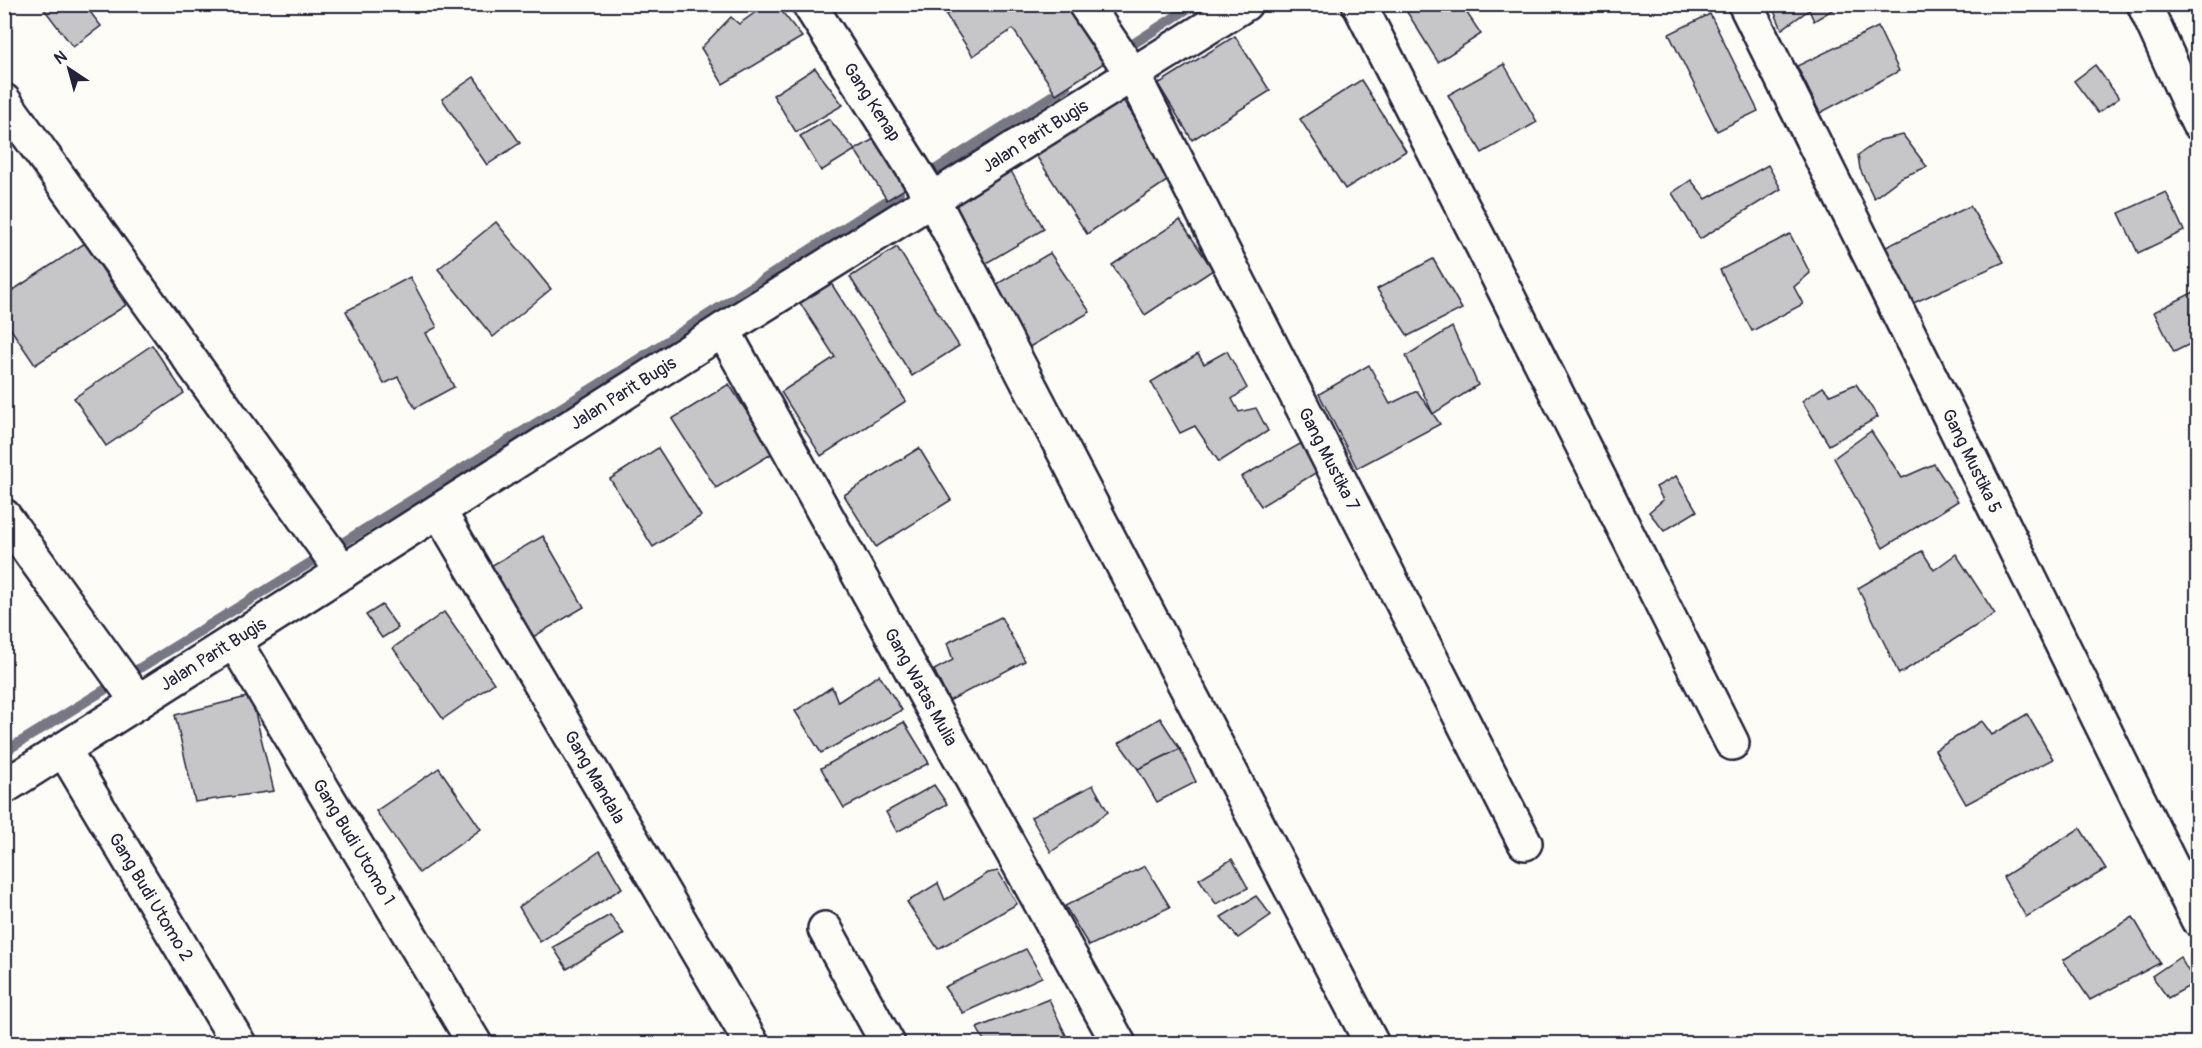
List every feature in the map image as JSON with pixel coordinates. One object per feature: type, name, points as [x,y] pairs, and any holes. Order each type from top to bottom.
[{"type":"street","name":"Gang Kenap","points":[[809,4],[932,199],[1372,1044]]},
{"type":"street","name":"Gang Mustika 7","points":[[1085,4],[1122,59],[1525,843]]},
{"type":"street","name":"Jalan Parit Bugis","points":[[4,787],[932,199],[1122,59],[1245,4]]},
{"type":"street","points":[[1359,4],[1732,743]]},
{"type":"street","name":"Gang Mustika 5","points":[[1745,4],[2198,920]]},
{"type":"street","points":[[2144,4],[2198,123]]},
{"type":"street","points":[[4,101],[343,572]]},
{"type":"street","name":"Gang Watas Mulia","points":[[723,330],[1119,1044]]},
{"type":"street","name":"Gang Mandala","points":[[439,511],[752,1044]]},
{"type":"street","points":[[4,516],[138,702]]},
{"type":"street","name":"Gang Budi Utomo 1","points":[[234,641],[475,1044]]},
{"type":"street","name":"Gang Budi Utomo 2","points":[[64,750],[239,1044]]},
{"type":"street","points":[[825,929],[888,1044]]},
{"type":"building","points":[[51,4],[84,4],[101,26],[73,47],[44,9]]},
{"type":"building","points":[[767,4],[776,4],[802,37],[723,84],[701,48],[731,17],[739,24]]},
{"type":"building","points":[[962,4],[1070,4],[1107,61],[1056,94],[1013,29],[973,56],[946,15]]},
{"type":"building","points":[[1402,4],[1461,4],[1481,34],[1438,62]]},
{"type":"building","points":[[1771,4],[1842,4],[1814,21],[1809,10],[1782,29]]},
{"type":"building","points":[[1710,14],[1758,111],[1717,131],[1669,34]]},
{"type":"building","points":[[1878,27],[1899,71],[1820,113],[1797,66]]},
{"type":"building","points":[[1235,36],[1270,91],[1192,140],[1158,84]]},
{"type":"building","points":[[1504,64],[1537,122],[1482,153],[1448,95]]},
{"type":"building","points":[[2095,65],[2119,98],[2098,113],[2074,81]]},
{"type":"building","points":[[815,68],[843,105],[796,132],[773,95]]},
{"type":"building","points":[[474,77],[520,143],[487,165],[442,99]]},
{"type":"building","points":[[1361,80],[1406,151],[1345,189],[1300,119]]},
{"type":"building","points":[[1121,97],[1173,177],[1087,234],[1035,154]]},
{"type":"building","points":[[829,119],[855,150],[821,171],[800,136]]},
{"type":"building","points":[[1903,135],[1927,167],[1902,177],[1874,198],[1860,169],[1858,155],[1880,140]]},
{"type":"building","points":[[877,137],[908,187],[887,200],[855,150]]},
{"type":"building","points":[[1768,165],[1781,189],[1700,239],[1672,193],[1691,180],[1706,199]]},
{"type":"building","points":[[1011,171],[1044,229],[983,265],[949,208]]},
{"type":"building","points":[[2166,192],[2184,231],[2138,253],[2119,213]]},
{"type":"building","points":[[1970,206],[2004,262],[1909,305],[1882,249]]},
{"type":"building","points":[[1180,220],[1213,270],[1145,315],[1112,265]]},
{"type":"building","points":[[496,222],[551,289],[493,337],[438,269]]},
{"type":"building","points":[[1790,234],[1810,273],[1794,287],[1803,304],[1752,331],[1720,270]]},
{"type":"building","points":[[85,243],[126,305],[35,365],[4,319],[4,296]]},
{"type":"building","points":[[897,247],[959,346],[912,376],[850,277]]},
{"type":"building","points":[[1050,253],[1090,312],[1026,349],[992,287]]},
{"type":"building","points":[[1433,259],[1462,309],[1408,336],[1377,289]]},
{"type":"building","points":[[410,277],[437,327],[426,333],[454,387],[415,408],[398,377],[384,384],[346,311]]},
{"type":"building","points":[[829,280],[906,401],[821,456],[781,392],[835,357],[798,300]]},
{"type":"building","points":[[2198,290],[2198,340],[2174,352],[2154,312]]},
{"type":"building","points":[[1452,327],[1478,385],[1433,414],[1406,356]]},
{"type":"building","points":[[152,345],[184,393],[106,446],[74,398]]},
{"type":"building","points":[[1227,351],[1247,388],[1232,399],[1239,412],[1256,408],[1268,431],[1219,462],[1195,426],[1180,433],[1151,382],[1198,354],[1204,364]]},
{"type":"building","points":[[1369,365],[1390,404],[1417,391],[1440,424],[1357,468],[1319,394]]},
{"type":"building","points":[[729,384],[773,453],[716,488],[672,419]]},
{"type":"building","points":[[1856,384],[1878,417],[1829,445],[1802,401],[1823,387],[1830,395]]},
{"type":"building","points":[[1871,431],[1902,478],[1934,464],[1958,501],[1883,548],[1834,458]]},
{"type":"building","points":[[1302,443],[1317,472],[1261,506],[1241,477]]},
{"type":"building","points":[[658,448],[701,516],[653,547],[610,479]]},
{"type":"building","points":[[919,448],[951,500],[876,547],[844,495]]},
{"type":"building","points":[[1676,476],[1697,511],[1664,531],[1649,512],[1663,500],[1656,487]]},
{"type":"building","points":[[543,536],[584,607],[528,640],[487,568]]},
{"type":"building","points":[[1922,551],[1934,570],[1956,554],[1995,614],[1899,674],[1858,588]]},
{"type":"building","points":[[382,605],[398,628],[382,638],[366,615]]},
{"type":"building","points":[[444,612],[494,683],[443,719],[393,648]]},
{"type":"building","points":[[1001,617],[1025,661],[949,701],[934,670],[953,660],[947,643]]},
{"type":"building","points":[[879,675],[902,710],[821,753],[795,711],[832,687],[838,702]]},
{"type":"building","points":[[251,696],[274,791],[195,802],[175,715]]},
{"type":"building","points":[[2027,714],[2053,759],[1966,804],[1935,750],[1982,721],[1992,735]]},
{"type":"building","points":[[1160,718],[1180,749],[1138,769],[1119,743]]},
{"type":"building","points":[[904,722],[929,763],[844,808],[821,768]]},
{"type":"building","points":[[1180,749],[1196,782],[1157,802],[1138,769]]},
{"type":"building","points":[[439,768],[481,829],[419,873],[376,811]]},
{"type":"building","points":[[934,785],[947,804],[897,832],[886,812]]},
{"type":"building","points":[[1093,785],[1108,812],[1051,852],[1031,817]]},
{"type":"building","points":[[2080,828],[2106,869],[2026,917],[2003,877]]},
{"type":"building","points":[[600,851],[622,888],[540,942],[519,907]]},
{"type":"building","points":[[1232,859],[1248,888],[1216,904],[1199,879]]},
{"type":"building","points":[[1145,866],[1170,907],[1089,946],[1065,906]]},
{"type":"building","points":[[998,871],[1017,904],[938,949],[907,902],[938,883],[945,900],[988,873]]},
{"type":"building","points":[[1256,896],[1271,915],[1238,938],[1221,917]]},
{"type":"building","points":[[610,915],[624,934],[567,969],[553,947]]},
{"type":"building","points":[[2133,917],[2160,963],[2090,1000],[2063,960]]},
{"type":"building","points":[[1026,949],[1042,977],[963,1013],[944,987]]},
{"type":"building","points":[[2180,957],[2195,983],[2168,998],[2152,976]]},
{"type":"building","points":[[1049,999],[1070,1044],[986,1044],[977,1028]]},
{"type":"waterway","points":[[1122,51],[1195,4]]},
{"type":"waterway","points":[[922,178],[1066,87]]},
{"type":"waterway","points":[[4,752],[601,383],[899,193]]}]
